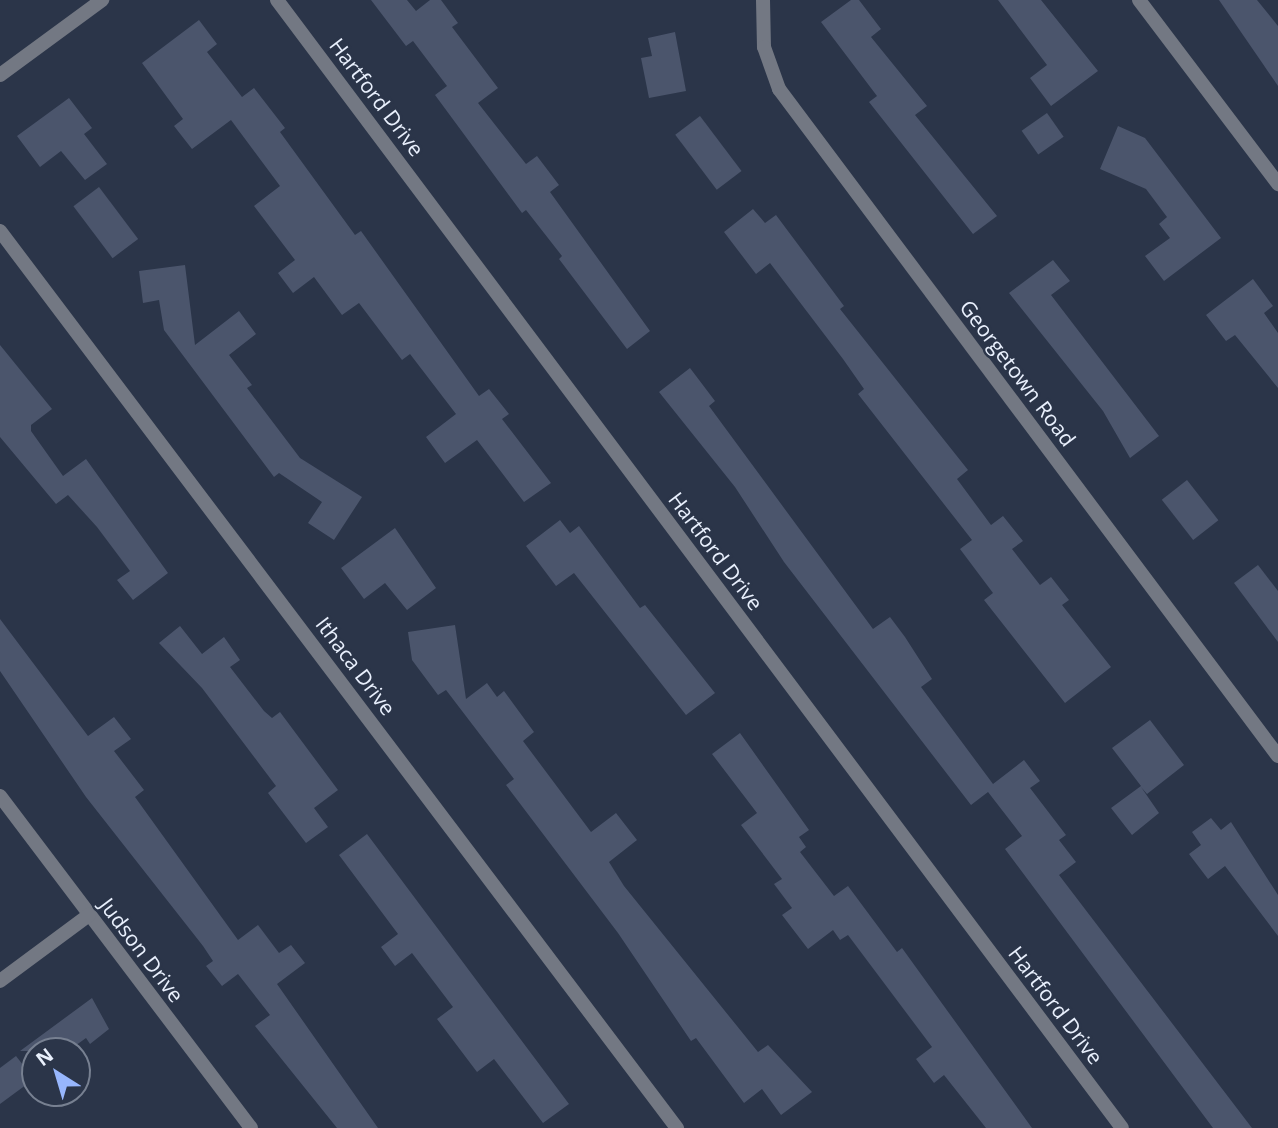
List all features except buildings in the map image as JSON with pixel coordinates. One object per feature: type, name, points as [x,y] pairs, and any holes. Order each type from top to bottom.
[{"type":"street","points":[[0,75],[102,0]]},
{"type":"street","name":"Hartford Drive","points":[[277,0],[1122,1128]]},
{"type":"street","name":"Georgetown Road","points":[[763,0],[764,47],[779,89],[1278,757]]},
{"type":"street","points":[[1139,0],[1278,184]]},
{"type":"street","name":"Ithaca Drive","points":[[0,231],[677,1128]]},
{"type":"street","name":"Judson Drive","points":[[0,796],[251,1128]]},
{"type":"street","points":[[0,981],[89,915]]}]
